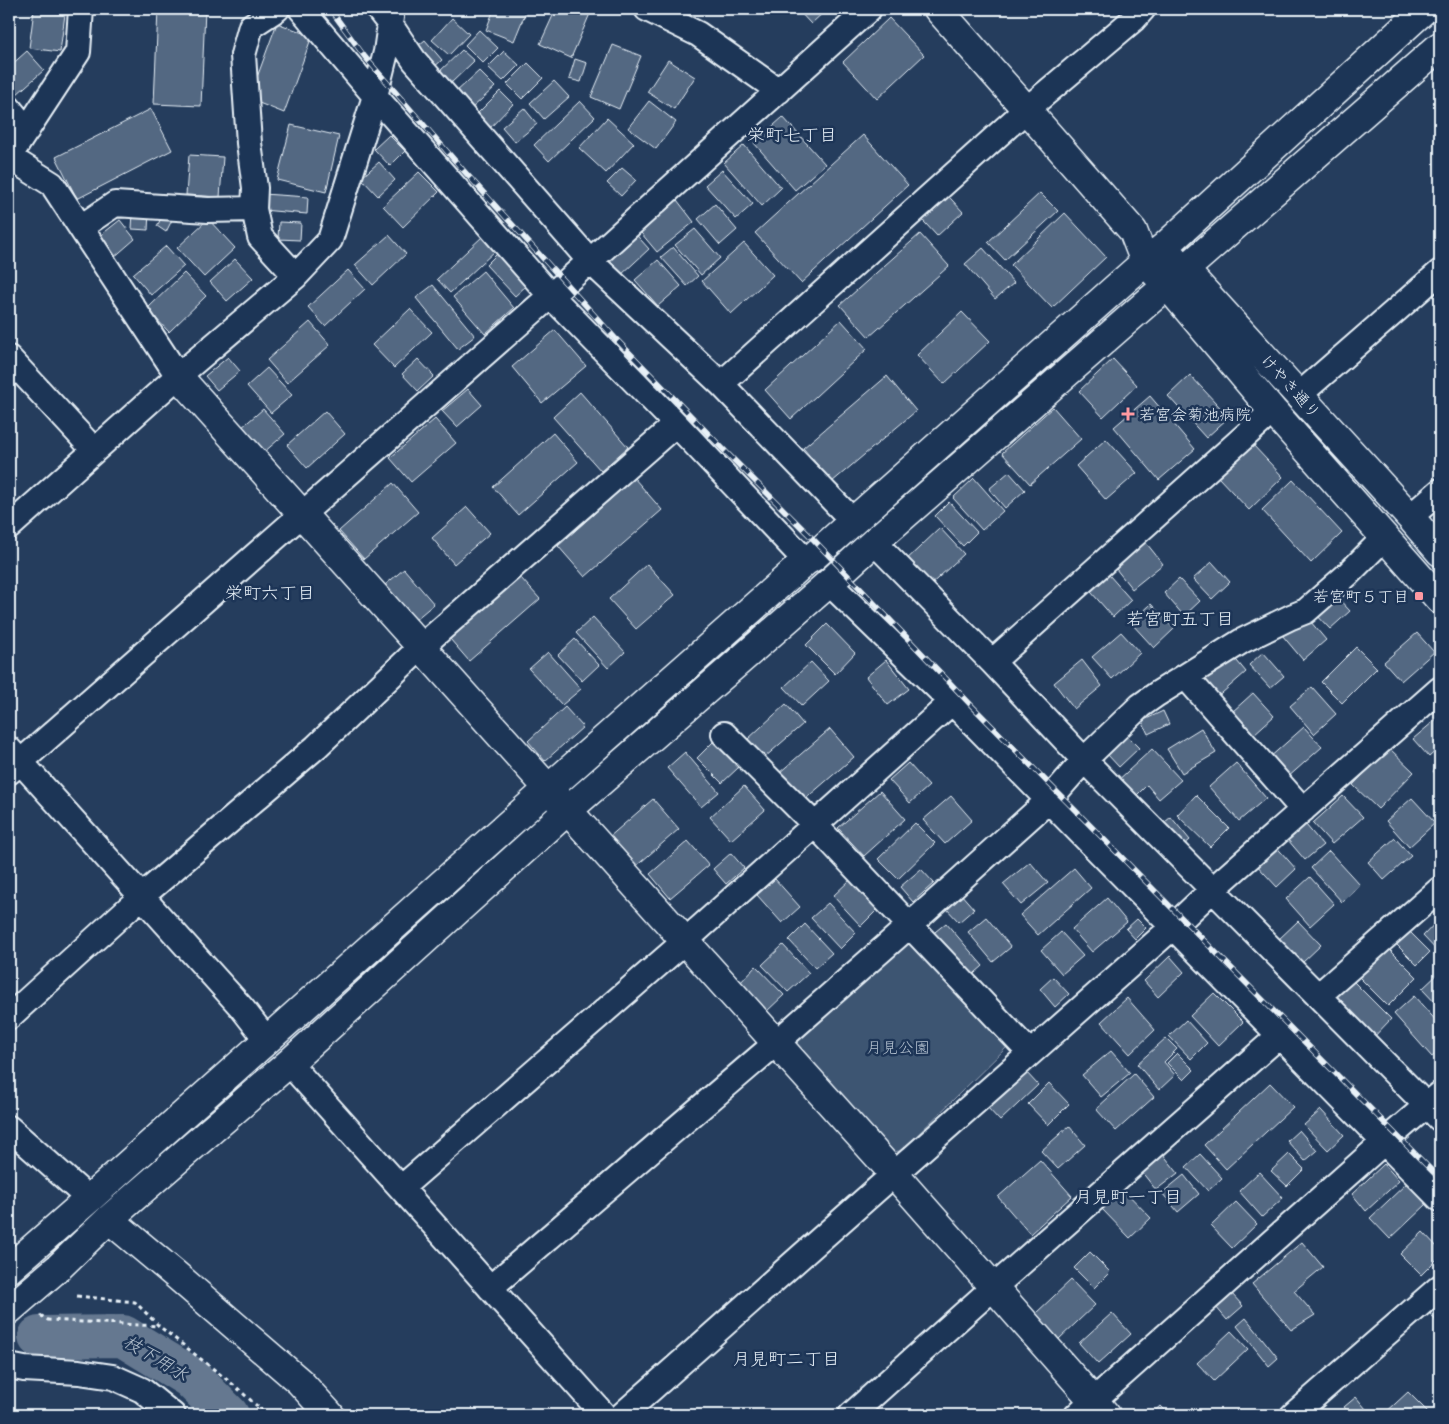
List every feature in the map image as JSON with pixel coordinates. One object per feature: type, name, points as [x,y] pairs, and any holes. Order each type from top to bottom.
[{"type":"street","points":[[80,9],[78,52],[9,157],[52,184],[178,376],[994,1287],[1092,1410],[1384,1142],[1436,1106],[1318,996],[1084,760],[992,662],[874,542]]},
{"type":"street","points":[[277,9],[250,26],[243,55],[248,143],[255,188],[254,209],[260,237],[296,276]]},
{"type":"street","points":[[301,9],[550,295],[806,561]]},
{"type":"street","points":[[647,9],[698,34],[779,91]]},
{"type":"street","points":[[267,1040],[242,1008],[141,897],[13,761],[302,514],[590,261],[869,9]]},
{"type":"street","points":[[938,9],[1133,231],[1176,277],[1273,411],[1440,600]]},
{"type":"street","points":[[721,384],[1027,109],[1134,19],[1143,9]]},
{"type":"street","points":[[9,1269],[548,789],[1154,254],[1425,9]]},
{"type":"street","points":[[9,527],[178,376],[296,276],[330,240],[375,96],[386,52],[387,13]]},
{"type":"street","points":[[387,13],[414,60],[590,261],[721,384],[853,521]]},
{"type":"street","points":[[21,1310],[59,1267],[109,1219],[289,1063],[567,811],[1440,46]]},
{"type":"street","points":[[9,108],[27,130]]},
{"type":"street","points":[[81,227],[115,204],[208,210],[254,209]]},
{"type":"street","points":[[1298,395],[1440,272]]},
{"type":"street","name":"けやき通り","points":[[1176,277],[1298,395],[1440,552]]},
{"type":"street","points":[[9,358],[94,450]]},
{"type":"street","points":[[992,662],[1273,411]]},
{"type":"street","points":[[9,1017],[141,897],[316,746],[421,647],[676,424]]},
{"type":"street","points":[[1410,517],[1440,491]]},
{"type":"street","points":[[490,1288],[776,1043],[910,925],[1049,800],[1084,760],[1140,706],[1242,642],[1291,617],[1306,612],[1385,537]]},
{"type":"street","points":[[829,583],[952,702],[1440,1199]]},
{"type":"street","points":[[1186,677],[1303,810]]},
{"type":"street","points":[[622,1415],[1440,689]]},
{"type":"street","points":[[401,1188],[684,942],[952,702]]},
{"type":"street","points":[[724,734],[815,825],[1030,1053]]},
{"type":"street","points":[[1318,996],[1440,889]]},
{"type":"street","points":[[851,1415],[1280,1035]]},
{"type":"street","points":[[289,1063],[604,1415]]},
{"type":"street","points":[[9,1128],[89,1199]]},
{"type":"street","points":[[109,1219],[300,1382],[330,1415]]},
{"type":"street","points":[[1293,1415],[1440,1287]]},
{"type":"street","points":[[9,1366],[113,1377],[142,1390],[173,1415]]},
{"type":"path","points":[[77,1296],[135,1302],[159,1326],[235,1386],[267,1415]]},
{"type":"path","points":[[21,1310],[48,1320],[159,1326]]},
{"type":"green space","name":"月見公園","points":[[907,934],[1010,1044],[901,1151],[888,1152],[790,1045]]},
{"type":"building","points":[[158,9],[205,9],[201,106],[154,104]]},
{"type":"building","points":[[494,9],[527,9],[514,41],[486,30]]},
{"type":"building","points":[[556,9],[592,9],[571,58],[540,44]]},
{"type":"building","points":[[797,9],[827,9],[811,24]]},
{"type":"building","points":[[34,10],[65,14],[60,52],[29,48]]},
{"type":"building","points":[[452,18],[469,34],[449,55],[432,40]]},
{"type":"building","points":[[889,18],[924,55],[877,99],[843,62]]},
{"type":"building","points":[[277,23],[312,36],[284,113],[249,99]]},
{"type":"building","points":[[479,30],[498,48],[483,63],[465,45]]},
{"type":"building","points":[[425,40],[442,60],[432,69],[414,49]]},
{"type":"building","points":[[613,45],[641,56],[619,109],[591,97]]},
{"type":"building","points":[[462,50],[474,61],[449,85],[438,73]]},
{"type":"building","points":[[27,51],[44,70],[16,95],[9,87],[9,67]]},
{"type":"building","points":[[504,51],[519,65],[503,81],[488,67]]},
{"type":"building","points":[[575,59],[587,63],[581,82],[569,79]]},
{"type":"building","points":[[668,60],[695,77],[674,109],[647,92]]},
{"type":"building","points":[[528,63],[543,78],[522,99],[507,84]]},
{"type":"building","points":[[479,71],[495,87],[470,110],[455,93]]},
{"type":"building","points":[[554,81],[569,97],[544,119],[530,103]]},
{"type":"building","points":[[500,91],[513,104],[487,131],[473,118]]},
{"type":"building","points":[[580,101],[595,117],[549,161],[534,145]]},
{"type":"building","points":[[649,101],[676,122],[656,149],[628,128]]},
{"type":"building","points":[[524,108],[537,124],[515,142],[502,127]]},
{"type":"building","points":[[151,109],[172,150],[77,199],[56,157]]},
{"type":"building","points":[[783,117],[825,164],[795,190],[754,143]]},
{"type":"building","points":[[607,118],[634,143],[606,173],[579,148]]},
{"type":"building","points":[[291,125],[339,136],[326,192],[277,180]]},
{"type":"building","points":[[389,135],[405,151],[390,166],[374,149]]},
{"type":"building","points":[[863,135],[908,185],[801,283],[755,233]]},
{"type":"building","points":[[744,145],[781,188],[762,206],[724,163]]},
{"type":"building","points":[[189,155],[223,157],[220,197],[186,195]]},
{"type":"building","points":[[379,162],[395,180],[378,196],[361,178]]},
{"type":"building","points":[[622,168],[636,180],[621,196],[607,183]]},
{"type":"building","points":[[722,170],[753,204],[736,219],[705,185]]},
{"type":"building","points":[[419,172],[439,192],[403,227],[383,206]]},
{"type":"building","points":[[941,188],[963,212],[937,236],[915,212]]},
{"type":"building","points":[[1040,193],[1058,211],[1005,260],[988,242]]},
{"type":"building","points":[[263,194],[308,197],[307,214],[262,210]]},
{"type":"building","points":[[674,196],[694,222],[657,252],[636,227]]},
{"type":"building","points":[[715,204],[737,230],[720,245],[698,219]]},
{"type":"building","points":[[133,212],[149,212],[148,230],[132,229]]},
{"type":"building","points":[[164,213],[173,218],[166,232],[157,226]]},
{"type":"building","points":[[1065,213],[1106,257],[1052,308],[1011,265]]},
{"type":"building","points":[[208,219],[235,248],[204,277],[177,248]]},
{"type":"building","points":[[120,220],[135,239],[112,259],[96,239]]},
{"type":"building","points":[[279,222],[301,223],[300,240],[278,239]]},
{"type":"building","points":[[695,229],[720,258],[701,275],[675,245]]},
{"type":"building","points":[[632,230],[649,249],[620,276],[603,257]]},
{"type":"building","points":[[920,234],[949,266],[869,337],[840,305]]},
{"type":"building","points":[[389,235],[406,254],[373,285],[355,265]]},
{"type":"building","points":[[483,236],[496,250],[450,293],[437,279]]},
{"type":"building","points":[[744,243],[773,275],[731,314],[702,281]]},
{"type":"building","points":[[166,246],[184,266],[151,295],[133,274]]},
{"type":"building","points":[[673,247],[698,276],[687,286],[661,257]]},
{"type":"building","points":[[983,248],[1014,283],[995,299],[965,264]]},
{"type":"building","points":[[498,253],[527,285],[515,296],[486,265]]},
{"type":"building","points":[[235,259],[253,278],[227,301],[210,282]]},
{"type":"building","points":[[658,260],[681,286],[658,306],[635,280]]},
{"type":"building","points":[[348,270],[365,289],[325,326],[308,307]]},
{"type":"building","points":[[483,271],[514,308],[485,334],[453,297]]},
{"type":"building","points":[[184,273],[206,296],[169,332],[147,309]]},
{"type":"building","points":[[433,285],[475,336],[458,349],[416,298]]},
{"type":"building","points":[[410,309],[432,332],[394,368],[372,345]]},
{"type":"building","points":[[962,312],[990,341],[944,384],[917,355]]},
{"type":"building","points":[[841,320],[867,349],[791,419],[765,390]]},
{"type":"building","points":[[310,322],[330,345],[287,383],[267,360]]},
{"type":"building","points":[[555,330],[586,366],[542,403],[512,367]]},
{"type":"building","points":[[228,357],[240,371],[217,390],[205,376]]},
{"type":"building","points":[[418,359],[434,376],[418,391],[402,374]]},
{"type":"building","points":[[1113,359],[1137,385],[1103,417],[1079,391]]},
{"type":"building","points":[[267,368],[292,395],[271,413],[247,386]]},
{"type":"building","points":[[1190,375],[1229,417],[1206,438],[1168,396]]},
{"type":"building","points":[[887,376],[916,411],[832,482],[803,448]]},
{"type":"building","points":[[468,389],[482,405],[457,427],[442,411]]},
{"type":"building","points":[[580,392],[628,447],[601,471],[553,417]]},
{"type":"building","points":[[1150,396],[1195,449],[1159,480],[1114,427]]},
{"type":"building","points":[[1053,407],[1081,439],[1030,484],[1002,453]]},
{"type":"building","points":[[263,409],[285,434],[263,453],[241,428]]},
{"type":"building","points":[[325,411],[345,434],[307,468],[287,445]]},
{"type":"building","points":[[435,419],[456,443],[411,482],[390,458]]},
{"type":"building","points":[[553,433],[578,462],[518,515],[493,487]]},
{"type":"building","points":[[1106,439],[1137,473],[1106,500],[1076,466]]},
{"type":"building","points":[[1252,444],[1283,477],[1249,510],[1218,477]]},
{"type":"building","points":[[1009,472],[1025,490],[1005,508],[989,489]]},
{"type":"building","points":[[634,478],[662,510],[585,577],[558,546]]},
{"type":"building","points":[[974,478],[1003,511],[982,530],[953,498]]},
{"type":"building","points":[[1293,480],[1342,533],[1311,563],[1262,510]]},
{"type":"building","points":[[393,483],[418,512],[364,559],[339,531]]},
{"type":"building","points":[[949,502],[977,532],[963,546],[935,516]]},
{"type":"building","points":[[467,507],[490,533],[454,564],[432,538]]},
{"type":"building","points":[[940,528],[964,554],[926,589],[902,564]]},
{"type":"building","points":[[1143,539],[1163,564],[1132,589],[1112,564]]},
{"type":"building","points":[[1212,562],[1230,582],[1212,599],[1193,579]]},
{"type":"building","points":[[647,564],[675,595],[636,629],[609,599]]},
{"type":"building","points":[[1102,567],[1131,600],[1113,617],[1084,584]]},
{"type":"building","points":[[404,569],[434,604],[415,620],[385,585]]},
{"type":"building","points":[[520,577],[540,599],[469,661],[450,639]]},
{"type":"building","points":[[1179,579],[1200,601],[1184,616],[1164,593]]},
{"type":"building","points":[[1333,593],[1350,611],[1330,629],[1313,611]]},
{"type":"building","points":[[1151,604],[1174,629],[1154,648],[1131,623]]},
{"type":"building","points":[[1305,615],[1326,640],[1303,660],[1282,635]]},
{"type":"building","points":[[593,617],[625,652],[608,668],[576,633]]},
{"type":"building","points":[[827,624],[855,653],[835,674],[806,645]]},
{"type":"building","points":[[1121,632],[1140,653],[1112,679],[1092,657]]},
{"type":"building","points":[[1417,633],[1434,652],[1401,681],[1384,662]]},
{"type":"building","points":[[575,639],[599,665],[582,681],[558,655]]},
{"type":"building","points":[[1356,647],[1377,668],[1342,703],[1321,682]]},
{"type":"building","points":[[1228,650],[1246,672],[1214,700],[1195,679]]},
{"type":"building","points":[[548,652],[581,689],[562,705],[529,669]]},
{"type":"building","points":[[1263,652],[1284,676],[1270,688],[1249,665]]},
{"type":"building","points":[[886,660],[909,689],[888,705],[866,677]]},
{"type":"building","points":[[1082,660],[1102,686],[1074,709],[1054,683]]},
{"type":"building","points":[[811,662],[829,681],[802,706],[784,687]]},
{"type":"building","points":[[1312,687],[1336,714],[1314,734],[1290,706]]},
{"type":"building","points":[[1253,693],[1274,716],[1253,735],[1232,712]]},
{"type":"building","points":[[786,704],[803,724],[764,758],[748,739]]},
{"type":"building","points":[[565,707],[583,727],[545,761],[528,741]]},
{"type":"building","points":[[1163,711],[1169,724],[1148,734],[1142,721]]},
{"type":"building","points":[[1440,716],[1440,747],[1429,757],[1413,739]]},
{"type":"building","points":[[1304,727],[1322,747],[1287,778],[1269,758]]},
{"type":"building","points":[[1201,728],[1216,753],[1182,773],[1167,749]]},
{"type":"building","points":[[830,729],[854,757],[803,801],[779,773]]},
{"type":"building","points":[[1127,736],[1139,748],[1119,767],[1107,754]]},
{"type":"building","points":[[713,742],[739,767],[722,783],[697,758]]},
{"type":"building","points":[[1389,748],[1414,772],[1378,809],[1353,785]]},
{"type":"building","points":[[1152,749],[1181,780],[1159,799],[1147,785],[1132,800],[1115,783]]},
{"type":"building","points":[[685,752],[719,792],[701,807],[667,768]]},
{"type":"building","points":[[908,763],[929,786],[910,803],[889,780]]},
{"type":"building","points":[[1236,763],[1266,798],[1239,821],[1209,787]]},
{"type":"building","points":[[1440,765],[1440,780],[1433,771]]},
{"type":"building","points":[[744,786],[765,810],[731,840],[710,817]]},
{"type":"building","points":[[880,791],[905,819],[864,856],[838,828]]},
{"type":"building","points":[[1196,795],[1229,828],[1210,847],[1177,815]]},
{"type":"building","points":[[951,796],[972,820],[945,844],[923,820]]},
{"type":"building","points":[[1343,796],[1363,817],[1332,844],[1313,823]]},
{"type":"building","points":[[1412,798],[1435,823],[1409,847],[1386,821]]},
{"type":"building","points":[[653,799],[679,829],[634,868],[608,838]]},
{"type":"building","points":[[1171,817],[1190,840],[1177,851],[1158,828]]},
{"type":"building","points":[[1300,818],[1323,845],[1305,860],[1282,833]]},
{"type":"building","points":[[915,823],[935,843],[898,879],[878,859]]},
{"type":"building","points":[[1395,838],[1411,856],[1384,880],[1368,862]]},
{"type":"building","points":[[688,841],[709,865],[670,898],[650,874]]},
{"type":"building","points":[[1273,843],[1296,869],[1277,887],[1253,861]]},
{"type":"building","points":[[1329,851],[1360,885],[1342,902],[1311,868]]},
{"type":"building","points":[[731,853],[744,868],[726,884],[713,869]]},
{"type":"building","points":[[1030,862],[1048,883],[1021,905],[1003,884]]},
{"type":"building","points":[[1074,868],[1091,888],[1038,935],[1020,915]]},
{"type":"building","points":[[921,869],[934,883],[913,902],[900,887]]},
{"type":"building","points":[[1310,877],[1334,904],[1310,926],[1286,899]]},
{"type":"building","points":[[775,879],[800,907],[782,923],[757,895]]},
{"type":"building","points":[[850,880],[878,909],[861,926],[833,896]]},
{"type":"building","points":[[960,893],[974,909],[959,922],[945,907]]},
{"type":"building","points":[[1107,898],[1127,922],[1092,952],[1072,929]]},
{"type":"building","points":[[828,903],[856,933],[840,949],[811,918]]},
{"type":"building","points":[[986,917],[1011,947],[993,962],[968,932]]},
{"type":"building","points":[[1440,918],[1440,954],[1423,936]]},
{"type":"building","points":[[1137,919],[1146,928],[1135,939],[1126,929]]},
{"type":"building","points":[[1298,921],[1321,945],[1301,964],[1278,940]]},
{"type":"building","points":[[946,923],[983,966],[968,979],[930,936]]},
{"type":"building","points":[[805,924],[832,953],[815,968],[789,940]]},
{"type":"building","points":[[1403,925],[1430,952],[1417,965],[1390,938]]},
{"type":"building","points":[[1061,932],[1083,956],[1062,974],[1041,950]]},
{"type":"building","points":[[1382,942],[1417,977],[1388,1006],[1353,971]]},
{"type":"building","points":[[783,945],[809,973],[788,992],[762,965]]},
{"type":"building","points":[[1170,956],[1184,972],[1158,997],[1144,981]]},
{"type":"building","points":[[756,966],[784,995],[765,1013],[738,985]]},
{"type":"building","points":[[1440,972],[1440,1008],[1422,989]]},
{"type":"building","points":[[1348,976],[1391,1019],[1370,1041],[1326,998]]},
{"type":"building","points":[[1053,977],[1069,994],[1055,1007],[1040,989]]},
{"type":"building","points":[[1214,993],[1243,1022],[1218,1046],[1190,1016]]},
{"type":"building","points":[[1414,996],[1440,1025],[1440,1050],[1432,1057],[1394,1014]]},
{"type":"building","points":[[1127,998],[1155,1030],[1130,1054],[1101,1022]]},
{"type":"building","points":[[1186,1020],[1207,1043],[1191,1059],[1169,1036]]},
{"type":"building","points":[[1166,1038],[1177,1049],[1164,1062],[1175,1075],[1159,1090],[1137,1064]]},
{"type":"building","points":[[1111,1051],[1130,1073],[1101,1097],[1082,1075]]},
{"type":"building","points":[[1177,1053],[1194,1070],[1184,1080],[1167,1063]]},
{"type":"building","points":[[1026,1072],[1038,1085],[1000,1121],[987,1107]]},
{"type":"building","points":[[1134,1074],[1154,1097],[1116,1131],[1096,1109]]},
{"type":"building","points":[[1049,1083],[1069,1104],[1048,1125],[1028,1104]]},
{"type":"building","points":[[1270,1083],[1293,1107],[1226,1169],[1204,1145]]},
{"type":"building","points":[[1321,1110],[1344,1135],[1328,1150],[1304,1125]]},
{"type":"building","points":[[1069,1126],[1085,1145],[1058,1169],[1041,1151]]},
{"type":"building","points":[[1299,1130],[1317,1151],[1305,1161],[1287,1141]]},
{"type":"building","points":[[1162,1153],[1178,1173],[1156,1190],[1141,1171]]},
{"type":"building","points":[[1200,1154],[1222,1178],[1208,1191],[1186,1167]]},
{"type":"building","points":[[1289,1154],[1304,1169],[1287,1186],[1271,1171]]},
{"type":"building","points":[[1040,1160],[1072,1196],[1030,1234],[998,1197]]},
{"type":"building","points":[[1384,1164],[1399,1181],[1366,1211],[1352,1194]]},
{"type":"building","points":[[1259,1172],[1283,1198],[1262,1217],[1239,1191]]},
{"type":"building","points":[[1184,1175],[1199,1194],[1178,1212],[1162,1193]]},
{"type":"building","points":[[1407,1183],[1427,1204],[1390,1239],[1370,1218]]},
{"type":"building","points":[[1121,1187],[1151,1218],[1130,1238],[1101,1208]]},
{"type":"building","points":[[1236,1202],[1257,1224],[1232,1248],[1211,1226]]},
{"type":"building","points":[[1423,1232],[1440,1250],[1440,1256],[1421,1275],[1400,1254]]},
{"type":"building","points":[[1302,1242],[1323,1267],[1294,1291],[1315,1315],[1291,1330],[1252,1284]]},
{"type":"building","points":[[1090,1252],[1110,1272],[1094,1288],[1074,1268]]},
{"type":"building","points":[[1071,1280],[1095,1305],[1059,1339],[1035,1314]]},
{"type":"building","points":[[1231,1293],[1243,1306],[1227,1320],[1216,1307]]},
{"type":"building","points":[[1440,1304],[1440,1325],[1430,1314]]},
{"type":"building","points":[[1112,1313],[1131,1334],[1098,1364],[1079,1343]]},
{"type":"building","points":[[1246,1318],[1278,1358],[1269,1366],[1237,1326]]},
{"type":"building","points":[[1231,1331],[1248,1349],[1214,1381],[1197,1363]]},
{"type":"building","points":[[1408,1392],[1431,1415],[1383,1415]]},
{"type":"building","points":[[1356,1397],[1371,1415],[1351,1415],[1344,1407]]},
{"type":"building","points":[[1160,1406],[1169,1415],[1150,1415]]},
{"type":"waterway","name":"枝下用水","points":[[39,1337],[123,1336],[190,1377],[228,1415]]},
{"type":"railway","points":[[330,9],[365,57],[464,171],[616,339],[814,540],[970,704],[1440,1179]]},
{"type":"place","name":"若宮会菊池病院","points":[[1128,414]]},
{"type":"place","name":"若宮町５丁目","points":[[1419,596]]},
{"type":"district","name":"栄町七丁目","points":[[792,135]]},
{"type":"district","name":"栄町六丁目","points":[[270,593]]},
{"type":"district","name":"若宮町五丁目","points":[[1180,619]]},
{"type":"district","name":"月見町一丁目","points":[[1128,1197]]},
{"type":"district","name":"月見町二丁目","points":[[786,1359]]}]
